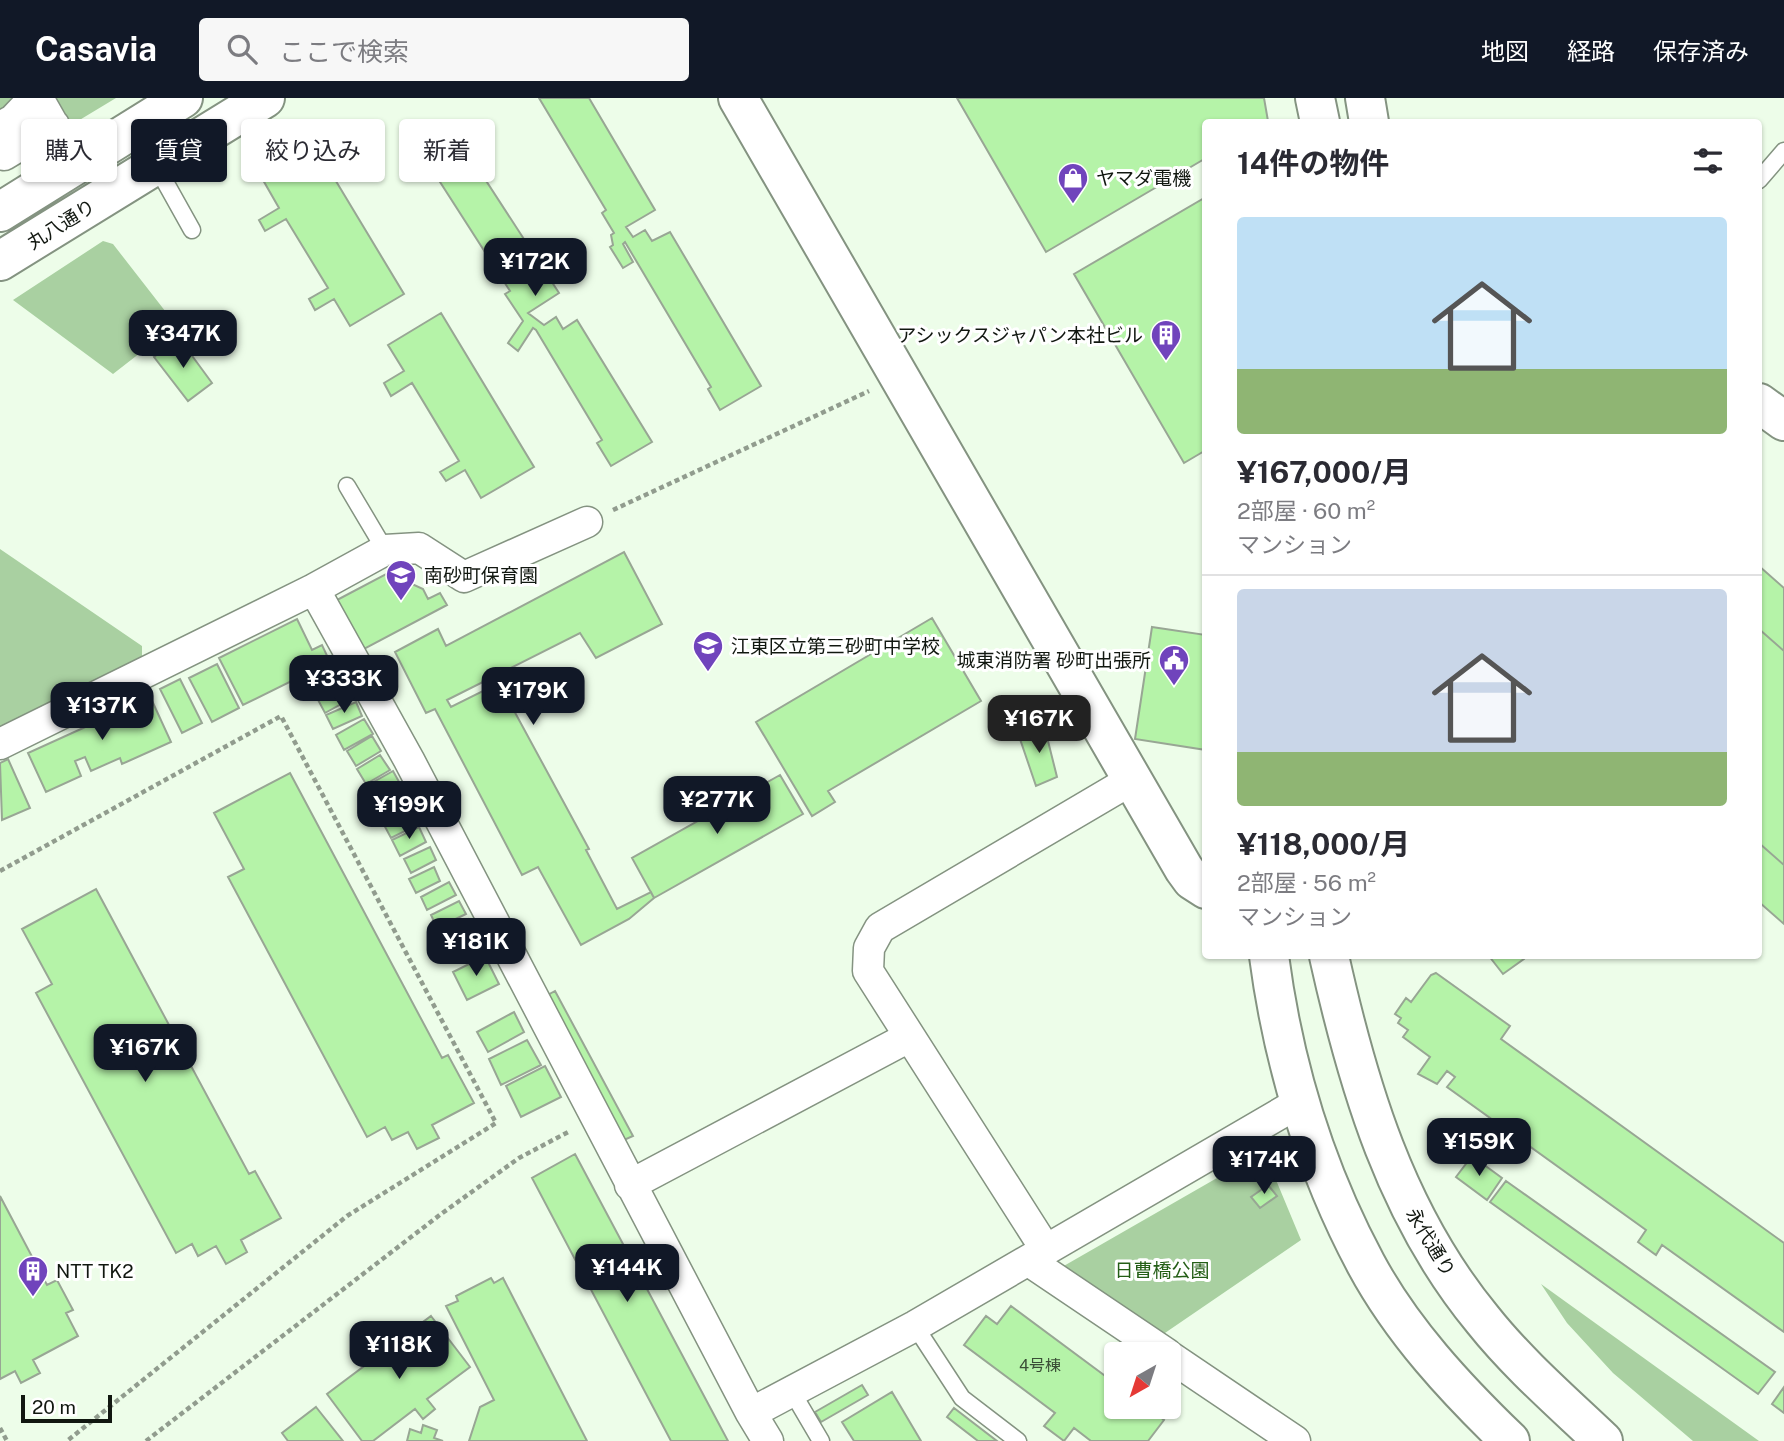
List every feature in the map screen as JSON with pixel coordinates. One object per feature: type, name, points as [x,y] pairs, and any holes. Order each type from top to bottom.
[{"type":"main road","points":[[149,119],[183,98]]},
{"type":"main road","name":"丸八通り","points":[[227,121],[265,98]]},
{"type":"main road","points":[[738,98],[1184,869],[1192,880],[1202,886]]},
{"type":"main road","points":[[1315,98],[1319,119]]},
{"type":"main road","points":[[1365,98],[1368,119]]},
{"type":"main road","points":[[0,212],[131,130]]},
{"type":"main road","name":"丸八通り","points":[[0,261],[131,178]]},
{"type":"main road","points":[[1762,405],[1784,421]]},
{"type":"main road","points":[[1269,959],[1282,1041],[1300,1102],[1328,1181],[1366,1264],[1393,1306],[1449,1379],[1510,1441]]},
{"type":"main road","name":"永代通り","points":[[1330,959],[1348,1038],[1368,1104],[1409,1208],[1443,1266],[1483,1321],[1603,1441]]},
{"type":"street","points":[[36,98],[59,134],[8,137],[36,98]]},
{"type":"street","points":[[0,744],[314,589],[385,550],[419,548],[464,577],[587,522]]},
{"type":"street","points":[[314,589],[408,760],[768,1441]]},
{"type":"street","points":[[1133,779],[880,928],[869,948],[868,971],[1038,1256],[1151,1342]]},
{"type":"street","points":[[631,1185],[909,1037]]},
{"type":"street","points":[[751,1413],[915,1326],[1300,1102]]},
{"type":"street","points":[[1181,1364],[1295,1441]]},
{"type":"lane","points":[[1762,177],[1784,151]]},
{"type":"lane","points":[[164,182],[192,230]]},
{"type":"lane","points":[[346,486],[385,550]]},
{"type":"lane","points":[[915,1326],[962,1398],[1018,1441]]},
{"type":"lane","points":[[791,1390],[821,1441]]},
{"type":"path","points":[[587,522],[862,394]]},
{"type":"path","points":[[0,870],[281,716],[496,1123],[347,1216],[67,1441]]},
{"type":"path","points":[[146,1441],[272,1341],[519,1158],[597,1120]]},
{"type":"path","points":[[0,1428],[7,1441]]},
{"type":"green space","points":[[0,98],[116,98],[81,119],[21,119],[21,155],[0,168]]},
{"type":"green space","points":[[103,241],[113,244],[176,325],[113,374],[13,300]]},
{"type":"green space","points":[[0,549],[142,646],[142,657],[0,728]]},
{"type":"green space","name":"日曹橋公園","points":[[1264,1151],[1301,1240],[1162,1335],[1062,1267]]},
{"type":"green space","points":[[1541,1284],[1759,1441],[1693,1441],[1613,1373],[1567,1323]]},
{"type":"building","points":[[539,98],[589,98],[655,210],[626,227],[633,237],[645,230],[652,241],[670,232],[761,386],[720,410],[708,389],[711,387],[625,242],[623,244],[633,262],[623,268],[610,247],[613,245],[611,235],[614,233],[602,213],[606,210]]},
{"type":"building","name":"ヤマダ電機","points":[[957,98],[1264,98],[1268,119],[1202,119],[1202,160],[1046,252]]},
{"type":"building","points":[[264,182],[336,182],[404,294],[350,326],[334,299],[315,310],[309,299],[328,288],[286,219],[265,231],[259,220],[279,208]]},
{"type":"building","points":[[440,182],[487,182],[559,293],[528,313],[544,325],[556,317],[563,329],[577,320],[652,442],[611,466],[597,443],[602,440],[536,330],[533,328],[518,351],[508,343],[523,321],[505,294],[510,291]]},
{"type":"building","name":"アシックスジャパン本社ビル","points":[[1202,199],[1202,452],[1184,463],[1074,274]]},
{"type":"building","points":[[441,313],[534,467],[481,498],[465,470],[446,481],[440,472],[459,461],[412,383],[391,396],[384,383],[404,371],[388,345]]},
{"type":"building","points":[[179,338],[212,383],[188,401],[154,357]]},
{"type":"building","points":[[624,552],[662,624],[596,658],[580,633],[447,700],[451,707],[499,683],[589,849],[586,850],[617,909],[651,892],[654,898],[629,919],[581,945],[538,867],[522,875],[435,709],[426,713],[395,652],[438,629],[446,646]]},
{"type":"building","points":[[1762,569],[1784,588],[1784,651],[1762,632]]},
{"type":"building","points":[[388,573],[423,589],[428,599],[440,593],[447,605],[364,649],[337,600]]},
{"type":"building","points":[[932,618],[981,701],[828,791],[835,802],[812,816],[756,722]]},
{"type":"building","points":[[297,619],[312,650],[322,645],[330,662],[243,705],[219,658]]},
{"type":"building","name":"城東消防署 砂町出張所","points":[[1152,627],[1202,634],[1202,749],[1135,739]]},
{"type":"building","points":[[1762,632],[1784,651],[1784,865],[1762,846]]},
{"type":"building","points":[[217,664],[239,708],[212,722],[189,678]]},
{"type":"building","points":[[334,664],[342,680],[318,692],[310,676]]},
{"type":"building","points":[[180,679],[202,723],[182,733],[160,689]]},
{"type":"building","points":[[344,683],[352,698],[325,713],[317,698]]},
{"type":"building","points":[[148,692],[171,742],[122,764],[120,758],[91,771],[85,757],[75,761],[81,776],[46,792],[28,753],[103,719],[100,714]]},
{"type":"building","points":[[356,702],[362,716],[333,729],[326,715]]},
{"type":"building","points":[[364,719],[373,734],[344,750],[336,735]]},
{"type":"building","points":[[1044,725],[1057,777],[1036,786],[1019,736]]},
{"type":"building","points":[[372,736],[381,751],[356,766],[347,751]]},
{"type":"building","points":[[380,755],[390,770],[366,784],[357,769]]},
{"type":"building","points":[[8,759],[30,808],[2,820],[0,763]]},
{"type":"building","points":[[393,771],[403,789],[373,806],[363,788]]},
{"type":"building","points":[[290,773],[442,1058],[448,1055],[474,1103],[432,1125],[439,1138],[417,1149],[408,1132],[392,1140],[385,1127],[367,1137],[228,877],[244,869],[214,813]]},
{"type":"building","points":[[780,775],[803,814],[654,898],[632,858]]},
{"type":"building","points":[[401,792],[409,807],[382,821],[374,806]]},
{"type":"building","points":[[410,810],[417,825],[391,838],[383,823]]},
{"type":"building","points":[[419,827],[426,842],[400,856],[392,840]]},
{"type":"building","points":[[1762,846],[1784,865],[1784,924],[1762,905]]},
{"type":"building","points":[[430,847],[436,860],[411,873],[404,859]]},
{"type":"building","points":[[434,867],[440,881],[416,893],[409,879]]},
{"type":"building","points":[[449,882],[456,895],[427,910],[421,897]]},
{"type":"building","points":[[96,889],[249,1174],[255,1171],[281,1218],[241,1240],[247,1252],[226,1264],[216,1246],[198,1256],[192,1244],[176,1253],[36,993],[52,984],[22,929]]},
{"type":"building","points":[[459,901],[466,914],[437,928],[431,915]]},
{"type":"building","points":[[468,919],[476,934],[447,948],[440,932]]},
{"type":"building","points":[[485,956],[499,984],[467,1000],[453,972]]},
{"type":"building","points":[[1491,959],[1524,959],[1503,974]]},
{"type":"building","points":[[1436,973],[1510,1026],[1501,1039],[1784,1243],[1784,1332],[1662,1245],[1656,1255],[1638,1242],[1646,1230],[1447,1087],[1455,1077],[1447,1071],[1437,1084],[1418,1074],[1430,1057],[1403,1037],[1408,1030],[1398,1023],[1401,1018],[1395,1014],[1406,998],[1411,1002],[1431,975]]},
{"type":"building","points":[[555,991],[633,1136],[624,1140],[546,996]]},
{"type":"building","points":[[514,1012],[524,1032],[488,1052],[477,1032]]},
{"type":"building","points":[[527,1040],[541,1065],[501,1085],[489,1059]]},
{"type":"building","points":[[545,1066],[561,1097],[521,1117],[506,1086]]},
{"type":"building","points":[[575,1154],[728,1441],[671,1441],[532,1178]]},
{"type":"building","points":[[1472,1156],[1502,1178],[1487,1200],[1456,1177]]},
{"type":"building","points":[[1506,1181],[1775,1372],[1758,1394],[1490,1202]]},
{"type":"building","points":[[1268,1185],[1277,1196],[1260,1208],[1251,1197]]},
{"type":"building","name":"NTT TK2","points":[[0,1196],[47,1285],[57,1280],[73,1310],[66,1313],[78,1336],[33,1360],[40,1373],[21,1383],[15,1371],[0,1379]]},
{"type":"building","points":[[491,1278],[494,1283],[503,1278],[587,1441],[469,1441],[480,1407],[494,1400],[446,1306],[458,1301],[456,1296]]},
{"type":"building","points":[[1011,1306],[1104,1375],[1104,1419],[1164,1420],[1148,1441],[1091,1441],[1074,1428],[1064,1441],[1044,1426],[1055,1413],[964,1345],[986,1316],[997,1324]]},
{"type":"building","points":[[431,1316],[470,1367],[427,1399],[435,1409],[423,1419],[415,1409],[373,1441],[362,1441],[327,1394]]},
{"type":"building","points":[[862,1385],[868,1395],[821,1422],[815,1412]]},
{"type":"building","points":[[1784,1387],[1784,1413],[1772,1404]]},
{"type":"building","points":[[892,1392],[921,1441],[854,1441],[842,1422]]},
{"type":"building","points":[[316,1407],[343,1441],[288,1441],[282,1433]]},
{"type":"building","points":[[954,1408],[997,1441],[978,1441],[947,1417]]},
{"type":"building","points":[[423,1425],[437,1430],[434,1438],[443,1441],[407,1441],[410,1429],[421,1433]]},
{"type":"place","name":"ヤマダ電機","points":[[1073,205]]},
{"type":"place","name":"アシックスジャパン本社ビル","points":[[1166,362]]},
{"type":"place","name":"南砂町保育園","points":[[401,602]]},
{"type":"place","name":"江東区立第三砂町中学校","points":[[708,673]]},
{"type":"place","name":"城東消防署 砂町出張所","points":[[1174,687]]},
{"type":"place","name":"NTT TK2","points":[[33,1298]]}]
